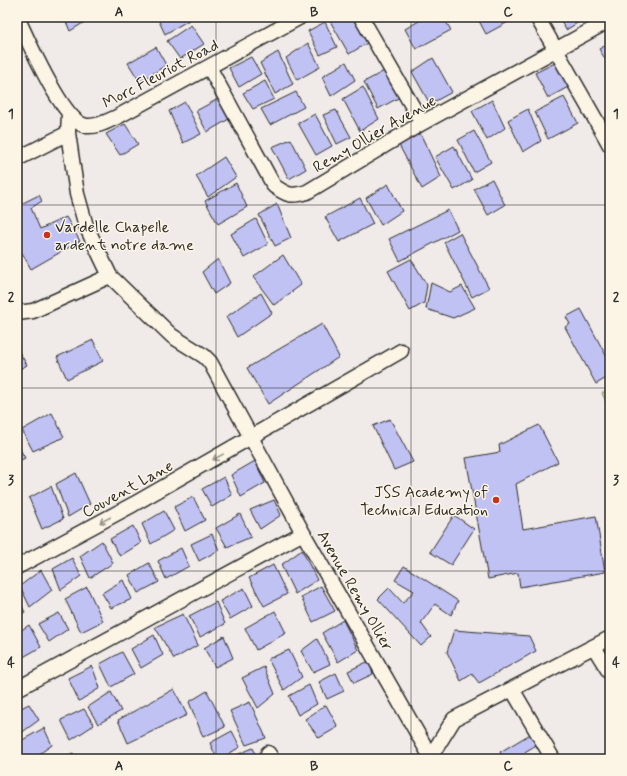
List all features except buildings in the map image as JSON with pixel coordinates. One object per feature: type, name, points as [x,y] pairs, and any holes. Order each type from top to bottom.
[{"type":"street","name":"Morc Fleuriot Road","points":[[17,17],[62,105],[69,115],[78,122],[87,126],[101,124],[300,17]]},
{"type":"street","points":[[361,17],[422,123]]},
{"type":"street","points":[[538,17],[610,145]]},
{"type":"street","name":"Remy Ollier Avenue","points":[[209,67],[274,186],[287,194],[296,196],[307,192],[422,123],[610,20]]},
{"type":"street","points":[[17,313],[33,311],[110,276],[86,226],[78,194],[68,133],[69,115]]},
{"type":"street","points":[[17,159],[68,133]]},
{"type":"street","name":"Avenue Remy Ollier","points":[[110,276],[172,336],[204,356],[210,362],[304,533],[432,757]]},
{"type":"street","name":"Couvent Lane","points":[[17,567],[134,504],[400,351]]},
{"type":"street","points":[[17,688],[304,533]]},
{"type":"street","points":[[432,757],[454,719],[610,638]]},
{"type":"street","points":[[594,647],[610,673]]},
{"type":"street","points":[[512,689],[553,759]]},
{"type":"green space","points":[[610,390],[610,411],[602,393]]},
{"type":"place","name":"Vardelle Chapelle ardent notre dame","points":[[47,235]]},
{"type":"place","name":"JSS Academy of Technical Education","points":[[496,500]]}]
